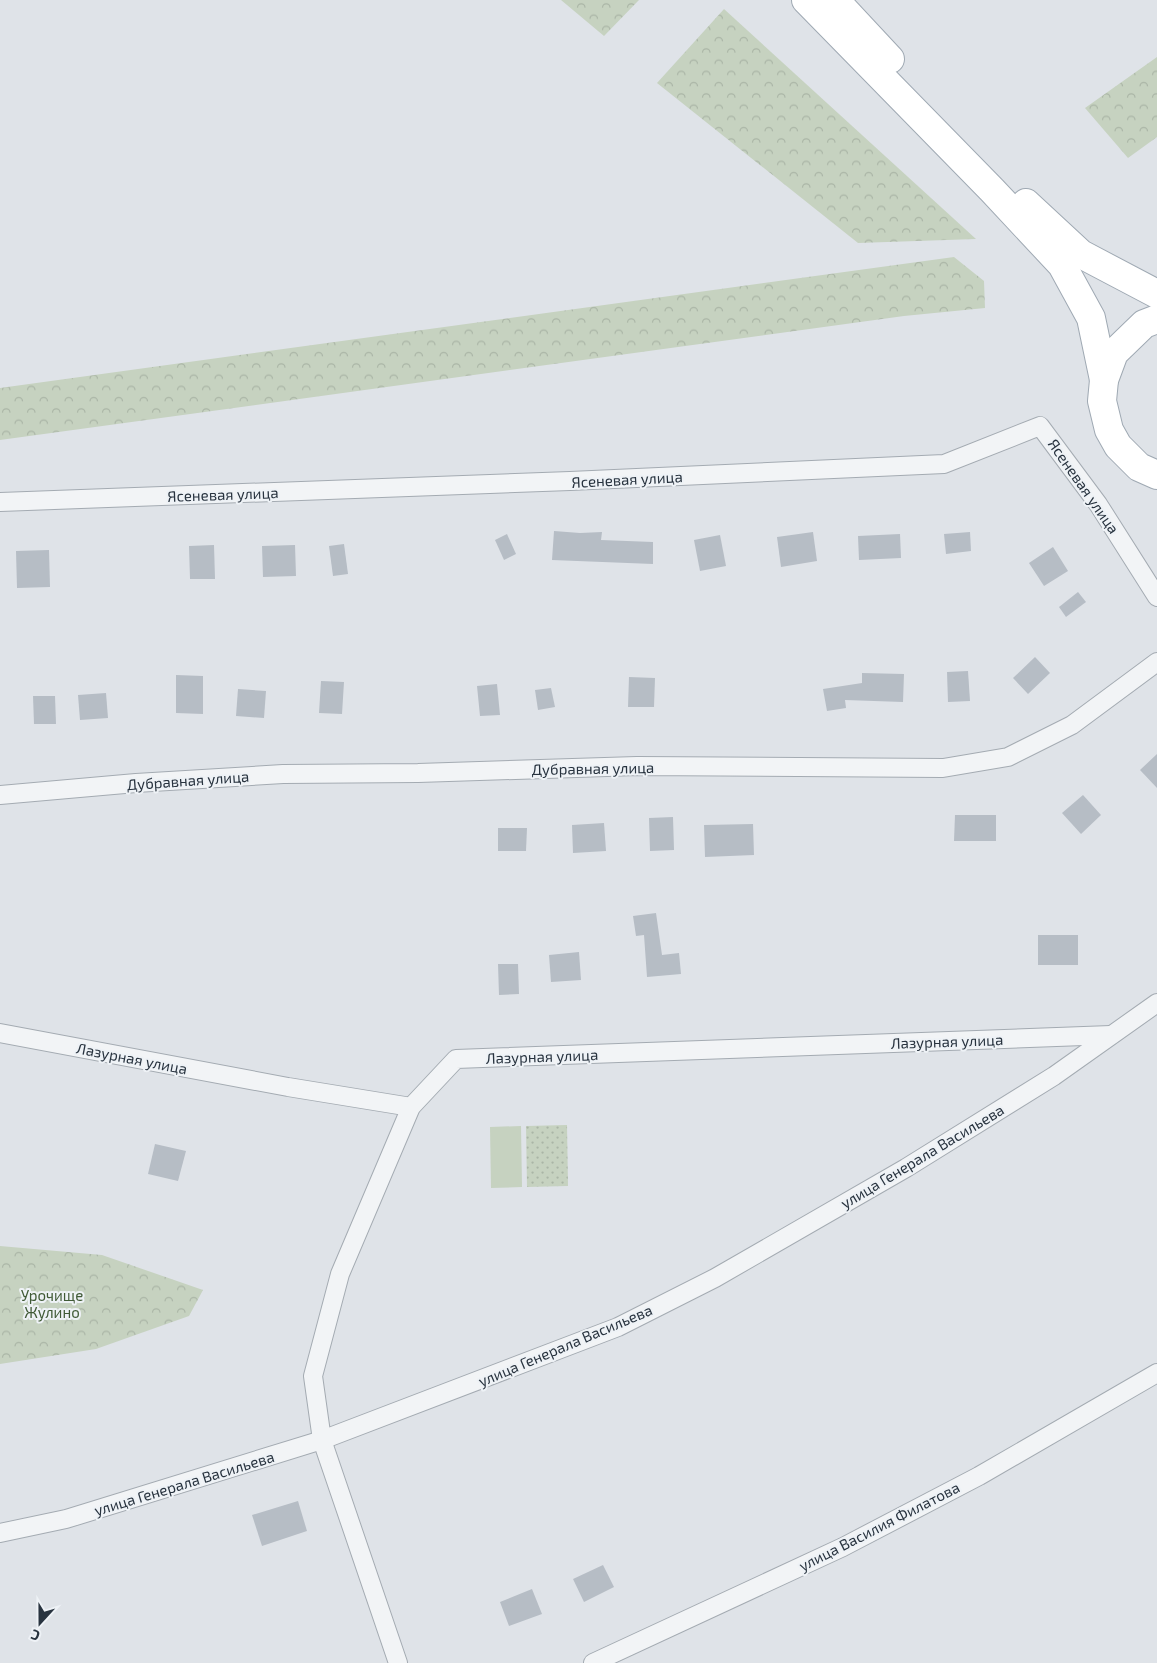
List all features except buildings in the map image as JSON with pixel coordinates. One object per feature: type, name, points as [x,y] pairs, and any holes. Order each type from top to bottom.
[{"type":"main road","points":[[806,0],[992,190],[1062,265],[1091,318],[1104,380]]},
{"type":"main road","points":[[835,0],[1003,181],[1081,254],[1157,294]]},
{"type":"main road","points":[[1151,474],[1118,446],[1109,430],[1102,400],[1104,380],[1114,354],[1144,324],[1157,319]]},
{"type":"street","name":"Ясеневая улица","points":[[0,502],[570,482],[944,464],[1040,426],[1098,504],[1157,597]]},
{"type":"street","name":"Дубравная улица","points":[[0,795],[136,783],[283,774],[637,766],[943,768],[1008,757],[1072,724],[1157,662]]},
{"type":"street","name":"улица Генерала Васильева","points":[[0,1533],[66,1520],[322,1440],[618,1327],[715,1278],[914,1163],[1054,1076],[1157,1003]]},
{"type":"street","name":"Лазурная улица","points":[[0,1033],[288,1087],[411,1107],[456,1059],[1111,1035]]},
{"type":"street","points":[[398,1663],[322,1440],[313,1376],[340,1274],[411,1107]]},
{"type":"street","name":"улица Василия Филатова","points":[[593,1663],[843,1547],[978,1476],[1157,1373]]},
{"type":"green space","points":[[561,0],[639,0],[604,36]]},
{"type":"green space","points":[[724,9],[976,239],[858,243],[657,83]]},
{"type":"green space","points":[[1157,57],[1157,137],[1128,158],[1085,108]]},
{"type":"green space","points":[[954,257],[984,281],[985,308],[904,316],[0,440],[0,388]]},
{"type":"green space","points":[[567,1125],[568,1186],[527,1187],[526,1126]]},
{"type":"green space","points":[[521,1126],[522,1187],[491,1188],[490,1127]]},
{"type":"green space","name":"Урочище Жулино","points":[[0,1246],[102,1255],[203,1290],[189,1316],[96,1349],[0,1364]]}]
